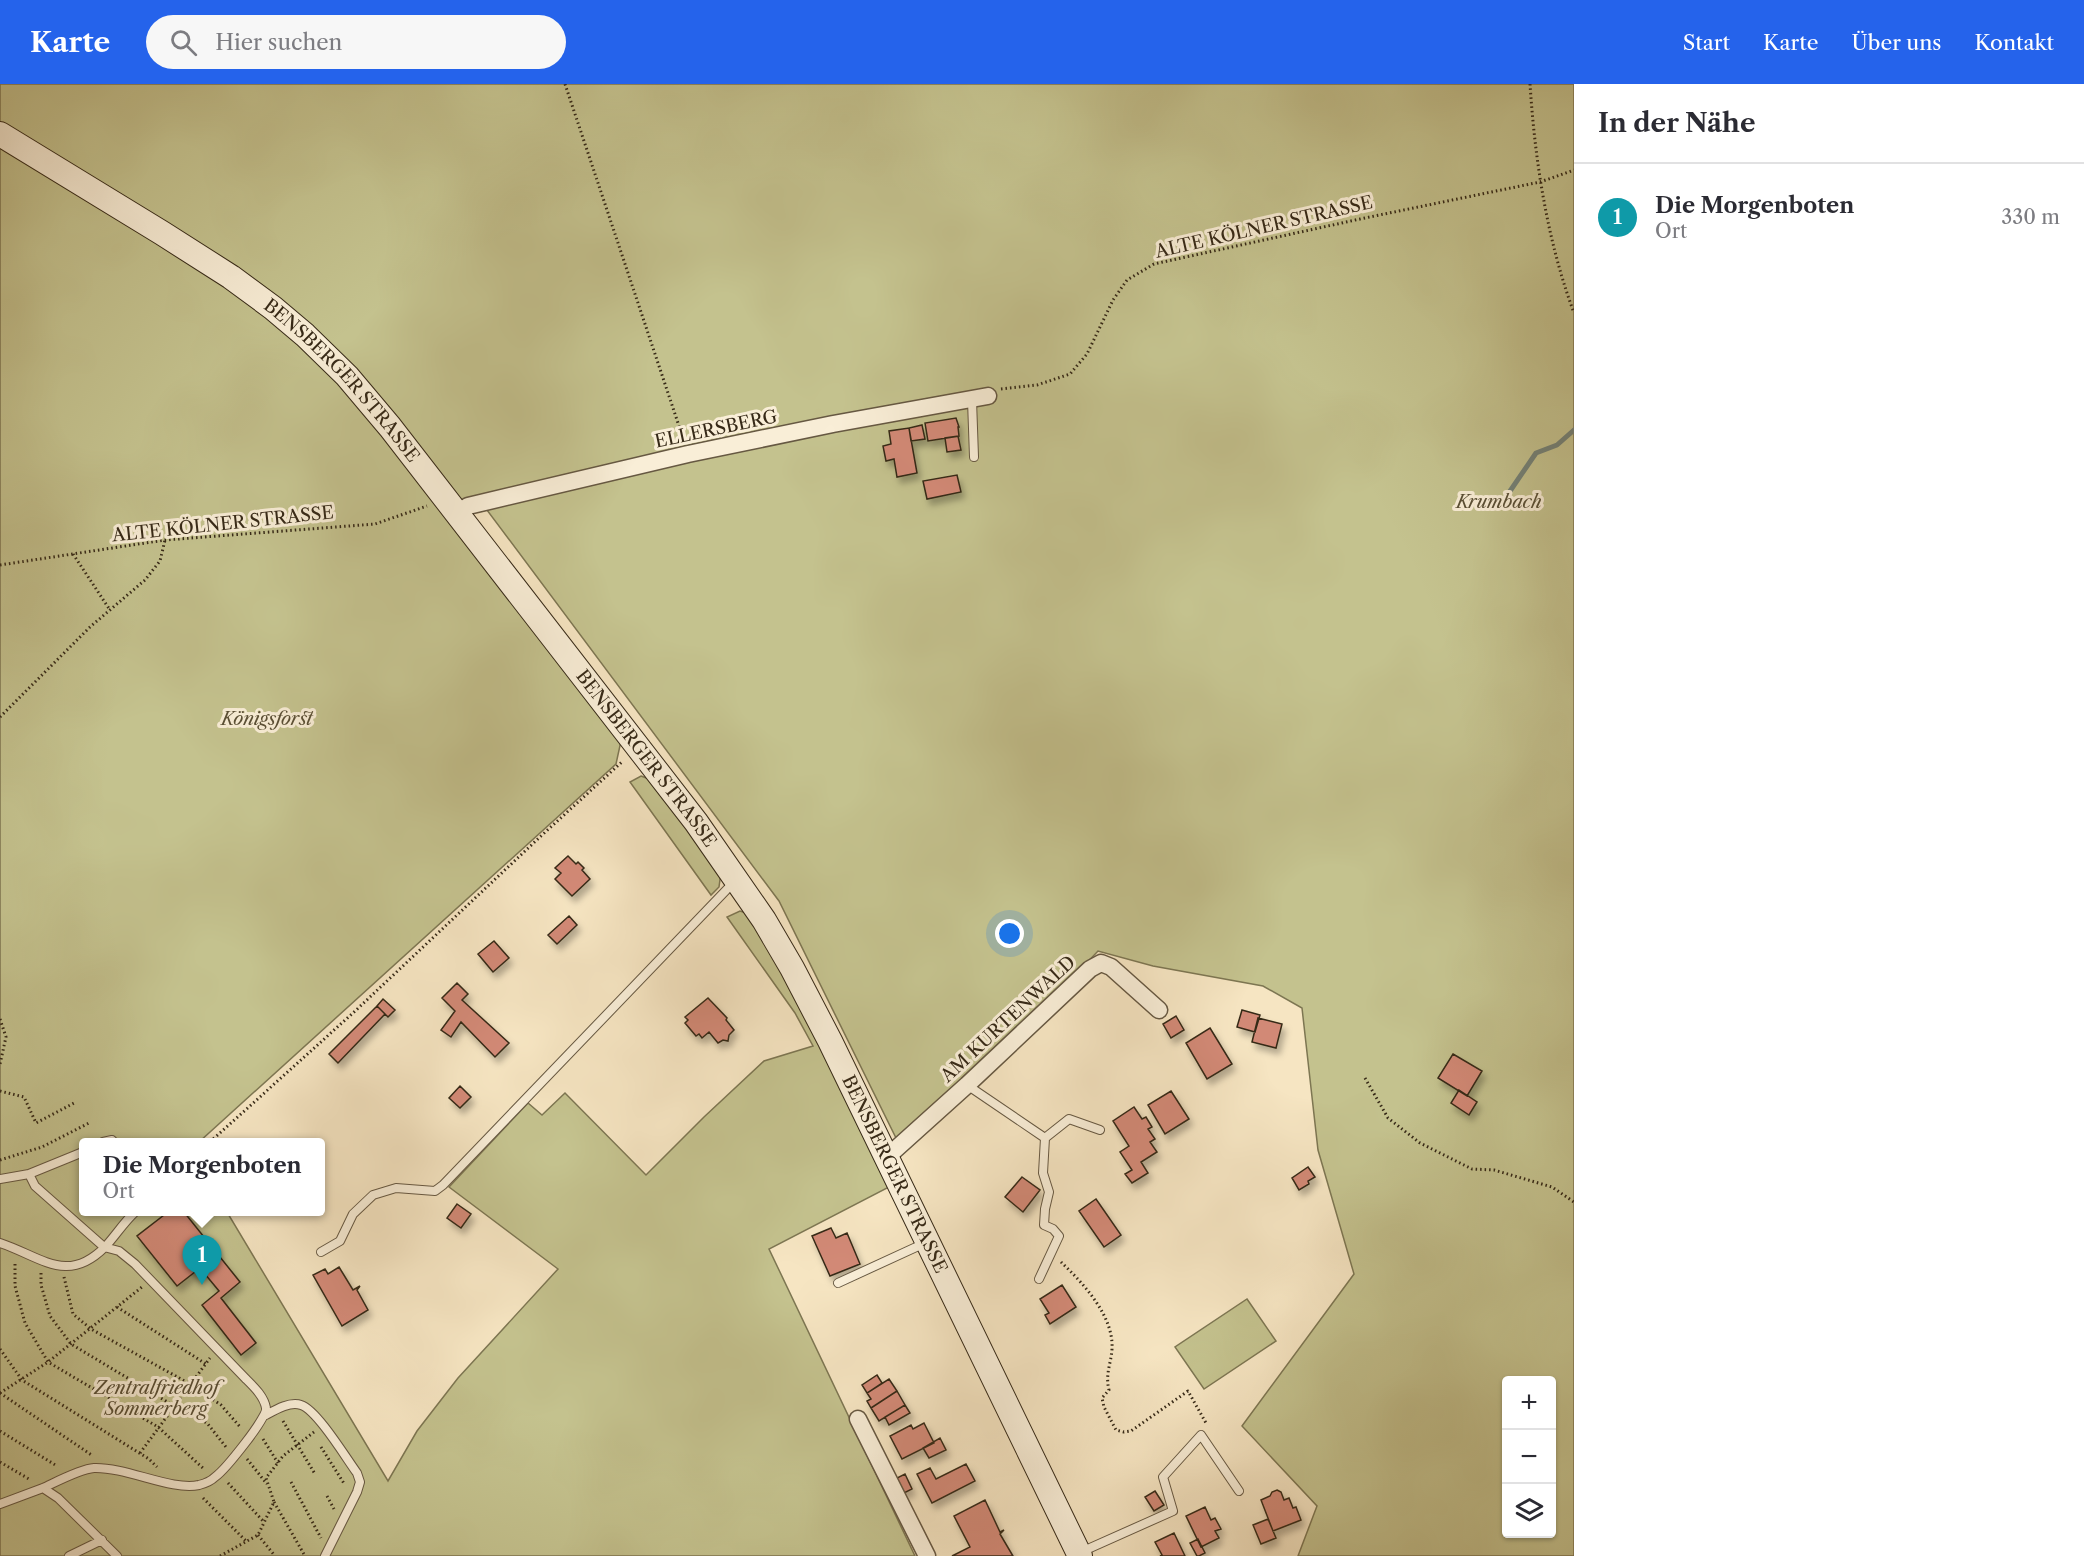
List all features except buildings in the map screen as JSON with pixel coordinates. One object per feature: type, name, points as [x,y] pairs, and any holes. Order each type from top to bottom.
[{"type":"main road","name":"BENSBERGER STRASSE","points":[[0,134],[162,232],[231,277],[305,335],[347,376],[390,427],[696,822],[764,920],[830,1041],[1076,1555]]},
{"type":"street","name":"ELLERSBERG","points":[[451,506],[468,506],[688,454],[833,424],[980,398]]},
{"type":"street","name":"AM KURTENWALD","points":[[887,1157],[1090,969],[1101,963],[1111,967],[1159,1010]]},
{"type":"street","points":[[858,1419],[927,1556]]},
{"type":"lane","points":[[974,457],[980,398]]},
{"type":"lane","points":[[321,1252],[340,1241],[353,1214],[373,1195],[396,1188],[435,1191],[443,1185],[736,880]]},
{"type":"lane","points":[[967,1085],[1044,1138]]},
{"type":"lane","points":[[1044,1138],[1069,1119],[1100,1130]]},
{"type":"lane","points":[[1038,1279],[1059,1236],[1053,1229],[1044,1225],[1049,1192],[1043,1173],[1044,1138]]},
{"type":"lane","points":[[0,1179],[29,1174],[79,1154]]},
{"type":"lane","points":[[29,1174],[35,1186],[104,1247],[120,1251],[150,1280],[260,1394],[266,1407],[266,1415]]},
{"type":"lane","points":[[0,1243],[41,1259],[74,1267],[88,1262],[131,1216]]},
{"type":"lane","points":[[838,1283],[928,1242]]},
{"type":"lane","points":[[0,1504],[91,1468],[115,1470],[192,1486],[200,1485],[217,1475],[266,1415],[276,1409],[294,1404],[302,1405],[312,1412],[323,1425],[357,1473],[360,1482],[354,1500],[326,1553]]},
{"type":"lane","points":[[1076,1555],[1173,1511],[1163,1477],[1201,1435],[1239,1491]]},
{"type":"lane","points":[[43,1488],[58,1498],[117,1556]]},
{"type":"lane","points":[[69,1556],[102,1540]]},
{"type":"path","points":[[565,84],[688,454]]},
{"type":"path","points":[[1530,84],[1540,182],[1550,228],[1574,313]]},
{"type":"path","name":"ALTE KÖLNER STRASSE","points":[[980,398],[986,389],[1037,386],[1070,374],[1087,354],[1113,300],[1127,280],[1154,264],[1540,182],[1574,170]]},
{"type":"path","name":"ALTE KÖLNER STRASSE","points":[[0,565],[165,540],[375,524],[411,513],[451,506]]},
{"type":"path","points":[[0,717],[110,610],[145,580],[160,561],[165,540]]},
{"type":"path","points":[[73,554],[110,610]]},
{"type":"path","points":[[216,1138],[353,1013],[637,747]]},
{"type":"path","points":[[0,1019],[6,1037],[0,1064]]},
{"type":"path","points":[[1365,1078],[1388,1118],[1420,1143],[1472,1169],[1494,1170],[1552,1187],[1574,1202]]},
{"type":"path","points":[[0,1091],[24,1097],[36,1123],[76,1102]]},
{"type":"path","points":[[0,1160],[42,1147],[91,1122]]},
{"type":"path","points":[[16,1248],[15,1286],[25,1323],[48,1362],[158,1427],[217,1475],[264,1522]]},
{"type":"path","points":[[1051,1253],[1072,1272],[1094,1299],[1112,1336],[1112,1351],[1106,1380],[1109,1390],[1102,1398],[1116,1430],[1131,1431],[1188,1391],[1208,1427],[1201,1435]]},
{"type":"path","points":[[41,1259],[41,1286],[51,1316],[70,1344],[207,1423],[269,1488]]},
{"type":"path","points":[[63,1266],[73,1314],[91,1329],[190,1384],[220,1405],[249,1437]]},
{"type":"path","points":[[115,1470],[0,1393],[48,1362],[150,1280]]},
{"type":"path","points":[[117,1307],[206,1364]]},
{"type":"path","points":[[0,1349],[22,1380],[149,1459],[173,1483]]},
{"type":"path","points":[[140,1453],[217,1350]]},
{"type":"path","points":[[276,1409],[315,1474]]},
{"type":"path","points":[[304,1556],[273,1502],[267,1478],[283,1456],[323,1425]]},
{"type":"path","points":[[255,1427],[278,1463]]},
{"type":"path","points":[[0,1431],[72,1476]]},
{"type":"path","points":[[321,1446],[354,1500]]},
{"type":"path","points":[[0,1462],[43,1488]]},
{"type":"path","points":[[291,1482],[326,1553]]},
{"type":"path","points":[[192,1486],[246,1541]]},
{"type":"path","points":[[220,1556],[258,1535],[273,1502]]},
{"type":"path","points":[[258,1535],[275,1556]]},
{"type":"green space","points":[[0,84],[1574,84],[1574,1556],[1298,1556],[1317,1506],[1242,1426],[1354,1274],[1318,1150],[1302,1008],[1263,986],[1153,966],[1098,951],[954,1102],[900,1146],[779,901],[487,510],[449,517],[621,741],[616,764],[203,1138],[79,1138],[79,1216],[229,1216],[388,1481],[417,1431],[458,1378],[558,1269],[449,1187],[528,1103],[542,1115],[565,1093],[646,1175],[764,1061],[813,1046],[795,1013],[727,917],[740,911],[746,913],[788,980],[891,1186],[769,1249],[915,1556],[0,1556]]},
{"type":"green space","points":[[641,776],[649,779],[721,872],[719,887],[711,895],[630,782]]},
{"type":"green space","points":[[1247,1299],[1276,1341],[1204,1389],[1175,1347]]},
{"type":"waterway","points":[[1506,497],[1536,453],[1557,445],[1574,430]]},
{"type":"place","name":"Die Morgenboten","points":[[202,1285]]},
{"type":"park label","name":"Krumbach","points":[[1499,502]]},
{"type":"park label","name":"Königsforst","points":[[267,719]]},
{"type":"park label","name":"Zentralfriedhof Sommerberg","points":[[156,1398]]}]
